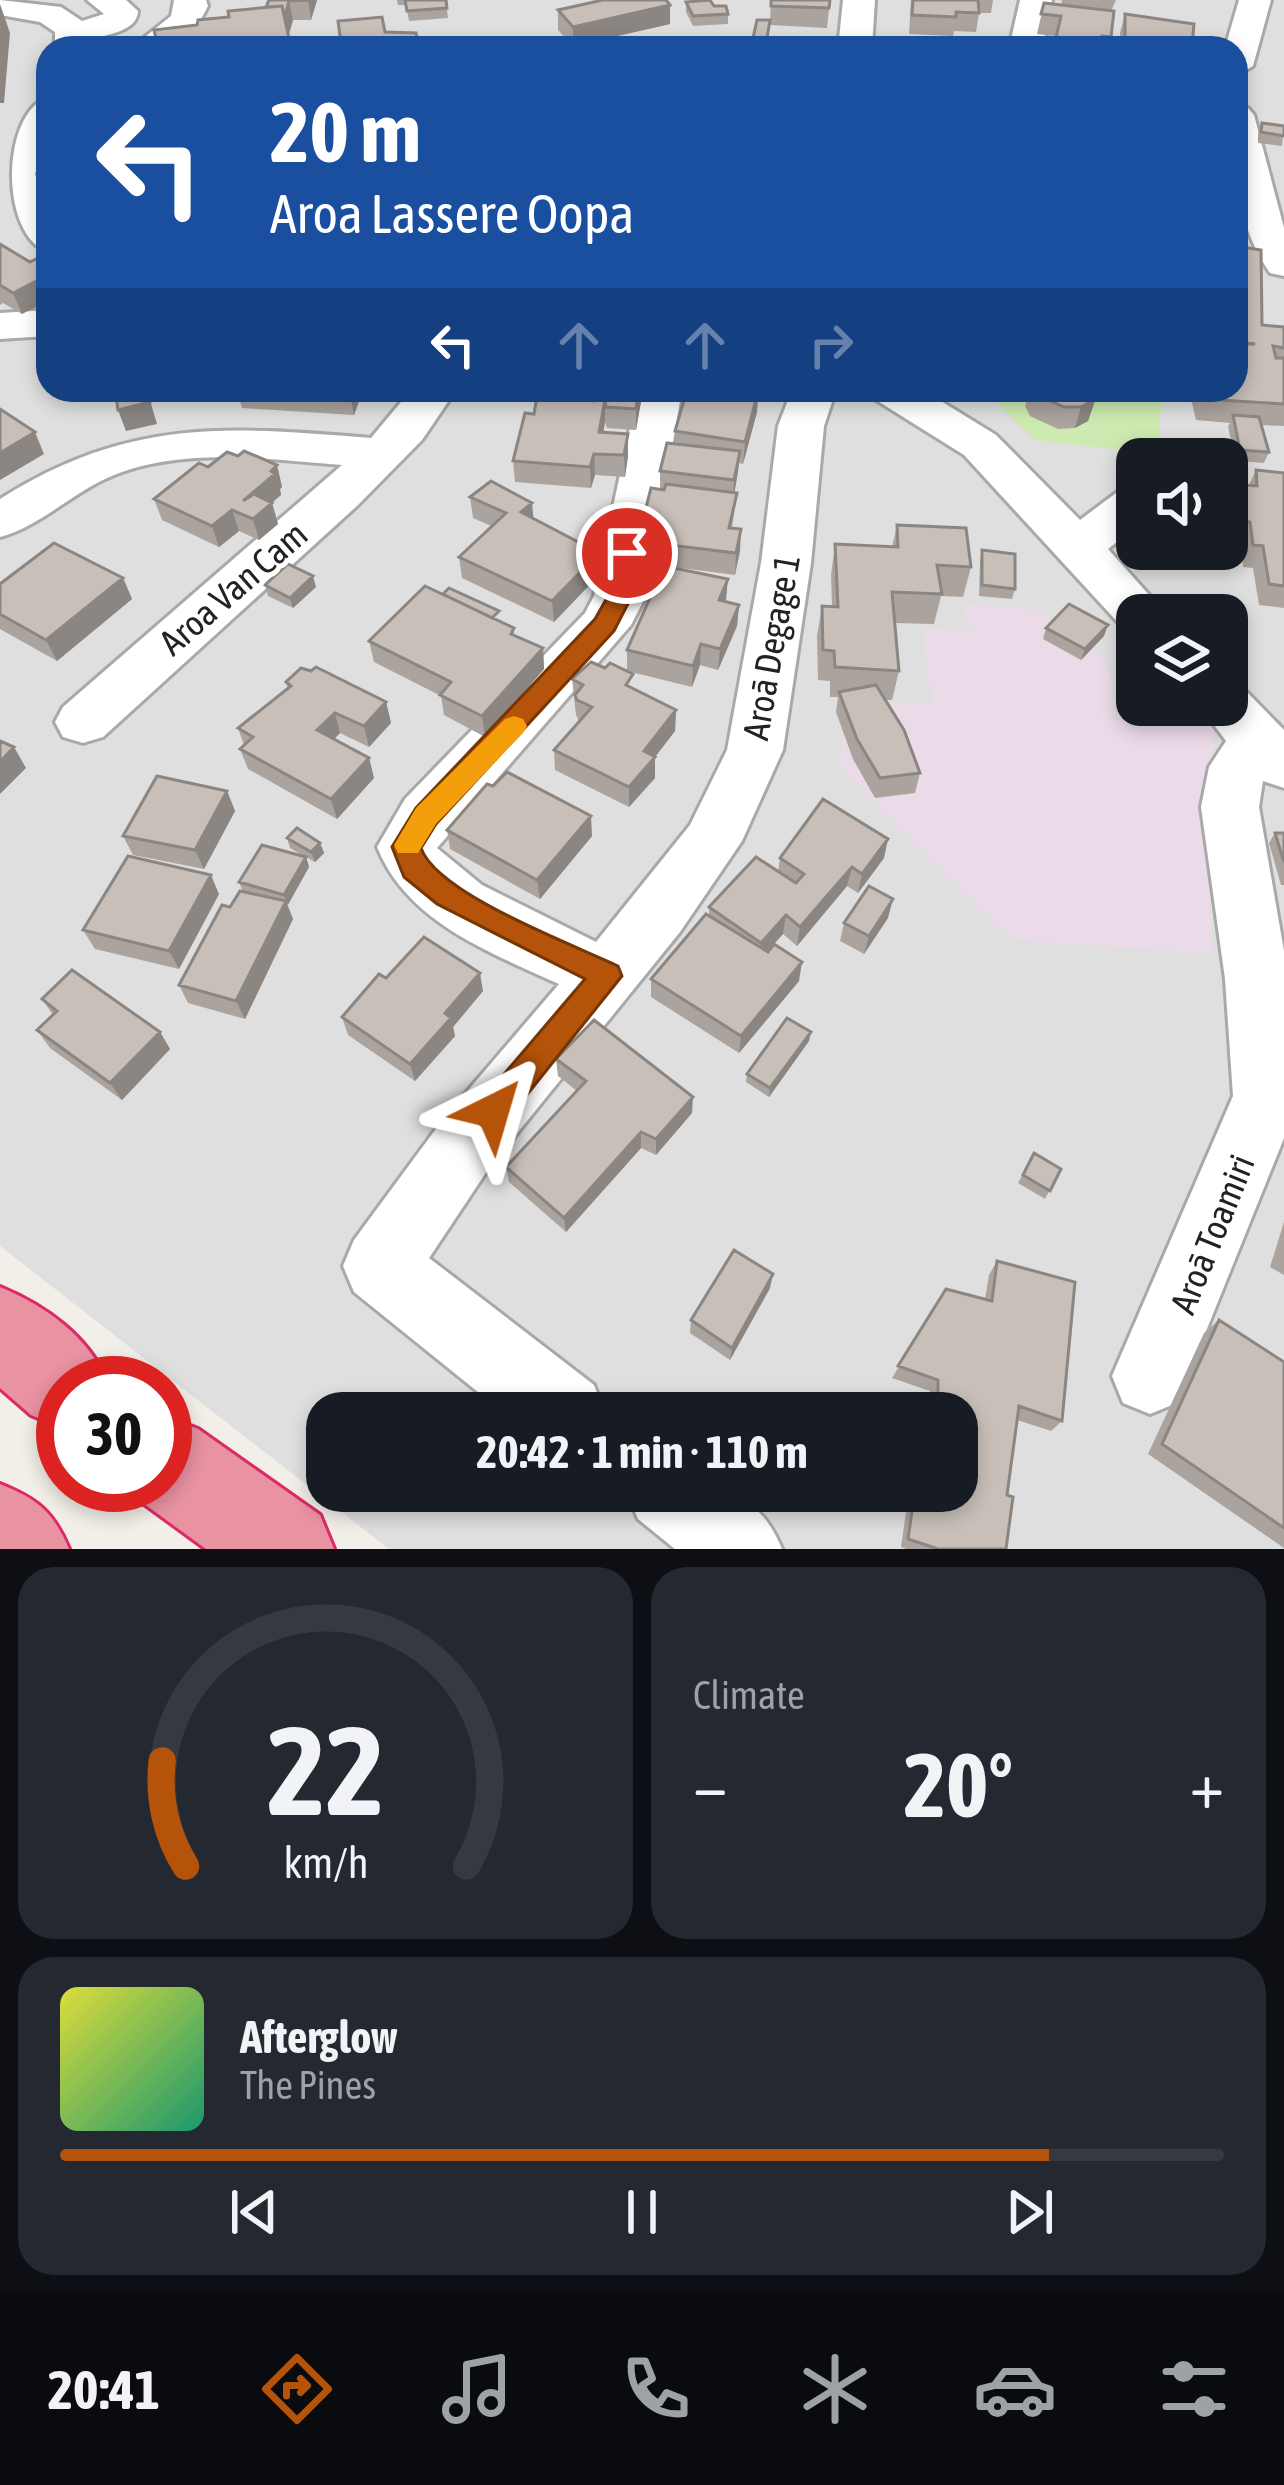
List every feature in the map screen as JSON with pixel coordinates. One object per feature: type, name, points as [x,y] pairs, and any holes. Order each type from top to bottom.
[{"type":"highway","points":[[0,1331],[36,1361]]},
{"type":"highway","points":[[192,1481],[286,1549]]},
{"type":"highway","points":[[0,1531],[21,1549]]},
{"type":"street","points":[[85,36],[122,20],[122,11],[103,0]]},
{"type":"street","points":[[165,36],[184,22],[190,0]]},
{"type":"street","points":[[856,36],[859,0]]},
{"type":"street","points":[[1028,36],[1036,0]]},
{"type":"street","points":[[1245,36],[1256,0]]},
{"type":"street","points":[[0,5],[50,14],[69,36]]},
{"type":"street","points":[[36,122],[15,166],[11,203],[36,228]]},
{"type":"street","points":[[1248,161],[1268,238],[1284,264]]},
{"type":"street","points":[[0,326],[36,324]]},
{"type":"street","name":"Aroa Van Cam","points":[[83,722],[382,454],[427,402]]},
{"type":"street","points":[[607,976],[447,896],[414,869],[406,847],[426,816],[605,625],[620,596],[657,402]]},
{"type":"street","name":"Aroā Degage 1","points":[[539,1392],[380,1266],[465,1145],[607,976],[712,841],[755,750],[787,563],[801,426],[810,402]]},
{"type":"street","points":[[911,402],[980,445],[1121,594]]},
{"type":"street","points":[[0,521],[63,482],[123,456],[226,445],[382,454]]},
{"type":"street","points":[[1077,548],[1116,517]]},
{"type":"street","name":"Aroā Toamiri","points":[[1150,1376],[1216,1229],[1267,1096],[1257,980],[1230,807],[1237,767],[1256,738]]},
{"type":"street","points":[[693,1512],[741,1549]]},
{"type":"shaded area","points":[[0,0],[1284,0],[1284,1549],[389,1549],[341,1512],[978,1512],[978,1392],[306,1392],[306,1484],[192,1396],[192,1356],[141,1356],[0,1246]]},
{"type":"shaded area","points":[[962,604],[1040,611],[1110,668],[1116,726],[1213,726],[1212,953],[1012,940],[839,767],[848,706],[932,704],[923,629],[971,630]]},
{"type":"green space","points":[[996,402],[1161,402],[1159,438],[1116,438],[1116,449],[1035,440]]},
{"type":"building","points":[[269,0],[308,0],[289,1],[285,16],[282,6],[266,7]]},
{"type":"building","points":[[405,0],[446,0],[447,8],[407,11]]},
{"type":"building","points":[[603,0],[666,0],[670,5],[573,27],[558,10]]},
{"type":"building","points":[[710,0],[714,6],[726,6],[728,14],[693,16],[686,2]]},
{"type":"building","points":[[771,0],[830,0],[829,8],[771,6]]},
{"type":"building","points":[[913,0],[978,0],[979,13],[912,15]]},
{"type":"building","points":[[1044,3],[1114,11],[1111,36],[1056,36],[1061,16],[1041,14]]},
{"type":"building","points":[[282,6],[288,36],[156,36],[154,30],[229,17],[228,11]]},
{"type":"building","points":[[1125,14],[1194,24],[1193,36],[1125,36]]},
{"type":"building","points":[[382,17],[385,32],[417,36],[340,36],[338,21]]},
{"type":"building","points":[[757,20],[770,20],[767,36],[754,36]]},
{"type":"building","points":[[1262,123],[1284,126],[1284,136],[1261,132]]},
{"type":"building","points":[[0,244],[30,262],[36,259],[36,281],[13,293],[0,285]]},
{"type":"building","points":[[1248,248],[1261,250],[1262,325],[1284,327],[1284,348],[1273,346],[1276,358],[1284,358],[1284,404],[1248,402],[1248,344],[1255,344],[1248,343]]},
{"type":"building","points":[[117,402],[150,402],[118,410]]},
{"type":"building","points":[[536,402],[605,402],[599,432],[628,434],[624,455],[594,454],[590,467],[513,461],[525,413],[534,414]]},
{"type":"building","points":[[605,402],[637,402],[636,409],[606,407]]},
{"type":"building","points":[[683,402],[755,402],[745,442],[675,431]]},
{"type":"building","points":[[1053,402],[1090,402],[1081,407]]},
{"type":"building","points":[[0,409],[35,432],[0,453]]},
{"type":"building","points":[[1233,415],[1259,417],[1269,452],[1248,451],[1248,438],[1238,438]]},
{"type":"building","points":[[667,443],[740,451],[734,480],[660,471]]},
{"type":"building","points":[[244,451],[277,465],[271,471],[275,474],[243,501],[254,494],[272,503],[253,519],[232,510],[212,526],[154,499],[199,463],[208,467],[227,452],[238,456]]},
{"type":"building","points":[[1256,470],[1284,473],[1284,586],[1269,584],[1263,546],[1253,545],[1248,485],[1257,486]]},
{"type":"building","points":[[491,481],[532,503],[521,512],[599,553],[552,601],[459,557],[506,513],[470,497]]},
{"type":"building","points":[[666,484],[737,493],[729,528],[741,529],[736,553],[653,543],[657,529],[641,527],[651,488],[664,490]]},
{"type":"building","points":[[897,525],[966,528],[971,567],[937,565],[942,594],[892,592],[899,671],[835,667],[834,651],[823,650],[822,606],[838,607],[835,544],[898,547]]},
{"type":"building","points":[[54,543],[123,578],[46,640],[0,614],[0,584]]},
{"type":"building","points":[[982,550],[1015,554],[1015,589],[982,585]]},
{"type":"building","points":[[288,564],[313,576],[290,598],[265,585]]},
{"type":"building","points":[[664,566],[728,579],[719,600],[739,605],[720,649],[701,644],[693,666],[627,650]]},
{"type":"building","points":[[425,586],[514,628],[511,634],[543,648],[482,716],[440,695],[451,682],[369,641]]},
{"type":"building","points":[[449,588],[499,611],[492,618],[443,594]]},
{"type":"building","points":[[1069,604],[1108,625],[1085,649],[1046,628]]},
{"type":"building","points":[[591,662],[605,668],[610,663],[633,674],[626,685],[676,710],[644,751],[655,757],[629,787],[554,750],[592,707],[577,700],[575,695],[583,685],[572,679]]},
{"type":"building","points":[[316,667],[386,702],[364,726],[335,713],[317,730],[369,758],[331,799],[240,749],[253,737],[238,728],[291,686],[286,682],[301,668],[311,671]]},
{"type":"building","points":[[876,685],[904,730],[920,773],[880,778],[857,739],[839,692]]},
{"type":"building","points":[[0,741],[14,747],[0,762]]},
{"type":"building","points":[[507,772],[591,816],[537,880],[447,830],[487,784],[493,786]]},
{"type":"building","points":[[157,776],[227,791],[195,850],[123,836]]},
{"type":"building","points":[[823,799],[888,839],[862,874],[852,867],[800,927],[786,915],[761,943],[709,907],[756,857],[796,883],[804,874],[780,858]]},
{"type":"building","points":[[297,828],[320,843],[311,852],[287,838]]},
{"type":"building","points":[[1275,833],[1284,833],[1284,862]]},
{"type":"building","points":[[262,845],[306,857],[284,895],[239,882]]},
{"type":"building","points":[[128,856],[211,875],[169,951],[83,930]]},
{"type":"building","points":[[869,886],[893,899],[869,936],[844,923]]},
{"type":"building","points":[[240,891],[286,901],[236,1001],[179,985],[222,905],[230,907]]},
{"type":"building","points":[[706,914],[768,952],[774,944],[802,962],[741,1036],[651,979]]},
{"type":"building","points":[[424,937],[480,973],[445,1013],[451,1018],[410,1064],[342,1017],[379,974],[386,978]]},
{"type":"building","points":[[72,970],[160,1032],[110,1083],[37,1030],[57,1011],[42,999]]},
{"type":"building","points":[[787,1018],[811,1032],[770,1088],[747,1074]]},
{"type":"building","points":[[594,1020],[693,1097],[656,1139],[641,1132],[564,1218],[506,1167],[586,1081],[556,1059]]},
{"type":"building","points":[[1034,1153],[1061,1169],[1050,1191],[1023,1175]]},
{"type":"building","points":[[734,1250],[773,1274],[732,1348],[691,1320]]},
{"type":"building","points":[[997,1261],[1075,1282],[1062,1421],[1019,1406],[1007,1495],[1013,1497],[1006,1549],[938,1549],[908,1539],[912,1512],[978,1512],[978,1392],[938,1392],[938,1380],[898,1366],[946,1289],[992,1301]]},
{"type":"building","points":[[1219,1320],[1284,1362],[1284,1528],[1162,1444]]},
{"type":"slow traffic","points":[[408,845],[426,816],[514,726]]},
{"type":"route","points":[[493,1111],[607,976],[447,896],[414,869],[406,847],[426,816],[605,625],[620,596],[627,553]]}]
